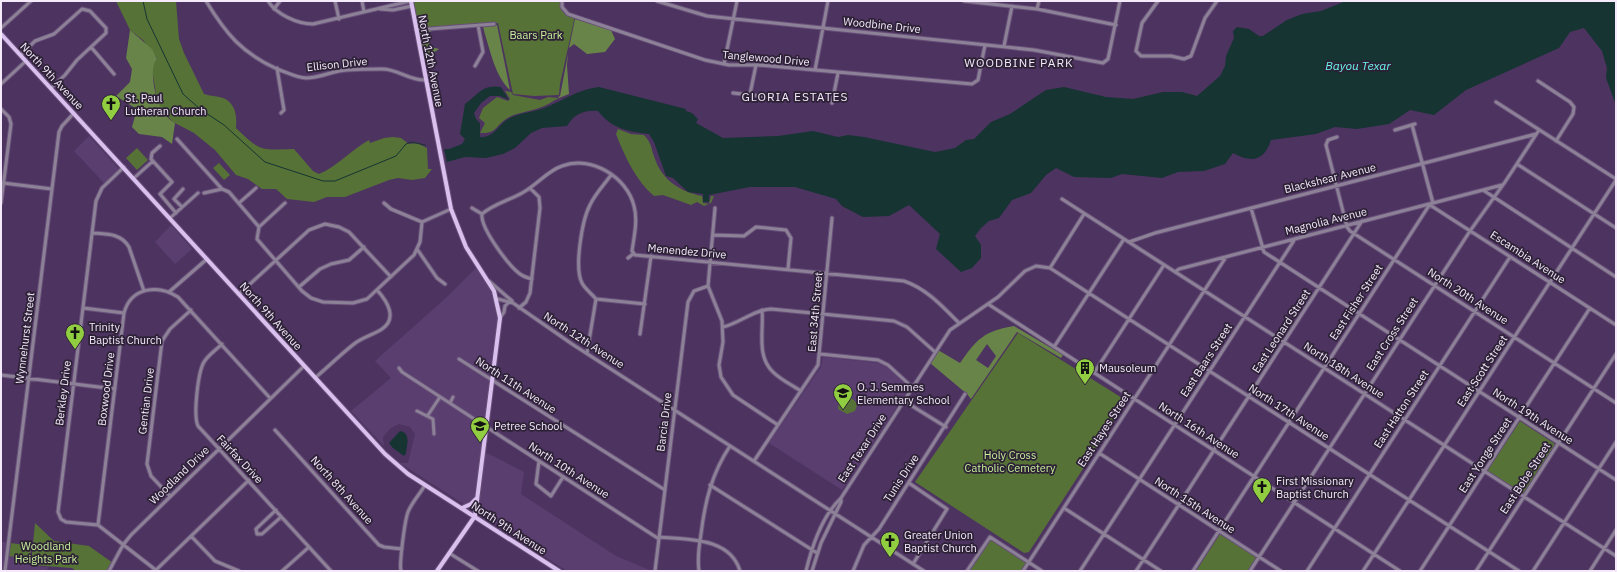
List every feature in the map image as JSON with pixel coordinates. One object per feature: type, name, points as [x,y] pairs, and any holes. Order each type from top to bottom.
[{"type":"main road","name":"North 12th Avenue","points":[[411,3],[451,209],[466,247],[498,299]]},
{"type":"main road","name":"North 9th Avenue","points":[[1,34],[385,454],[403,470],[425,485],[560,571]]},
{"type":"main road","points":[[437,571],[475,516],[500,318],[498,299]]},
{"type":"main road","points":[[462,508],[471,504],[478,496]]},
{"type":"street","points":[[1,28],[31,1]]},
{"type":"street","name":"Ellison Drive","points":[[206,1],[224,28],[238,44],[258,60],[277,68],[306,78],[339,71],[388,70],[412,78],[426,80]]},
{"type":"street","points":[[268,1],[274,9],[308,24],[339,19],[380,9],[393,10],[411,3]]},
{"type":"street","points":[[274,9],[280,1]]},
{"type":"street","points":[[335,1],[339,19]]},
{"type":"street","points":[[362,1],[364,12]]},
{"type":"street","name":"Tanglewood Drive","points":[[562,1],[564,10],[568,14],[692,56],[724,64],[756,65],[972,84],[976,83],[978,80],[985,45]]},
{"type":"street","name":"Woodbine Drive","points":[[657,1],[698,14],[733,19],[1004,46],[1034,50],[1100,63],[1105,62],[1108,59],[1116,25]]},
{"type":"street","points":[[724,64],[737,1]]},
{"type":"street","points":[[815,70],[828,1]]},
{"type":"street","points":[[964,1],[1037,9],[1116,25],[1120,1]]},
{"type":"street","points":[[1037,9],[1039,1]]},
{"type":"street","points":[[1158,1],[1142,23],[1136,50],[1137,54],[1141,56],[1189,58],[1205,18],[1217,1]]},
{"type":"street","points":[[1004,46],[1012,6]]},
{"type":"street","points":[[21,55],[35,41],[52,35],[79,10],[84,9],[90,11],[106,29],[106,33],[51,88]]},
{"type":"street","points":[[416,30],[494,24]]},
{"type":"street","points":[[475,66],[483,52],[478,25]]},
{"type":"street","points":[[91,47],[114,74]]},
{"type":"street","points":[[1,84],[26,61]]},
{"type":"street","points":[[750,94],[756,65]]},
{"type":"street","points":[[277,68],[284,110],[281,113]]},
{"type":"street","points":[[832,103],[838,72]]},
{"type":"street","points":[[1538,81],[1570,102],[1574,107],[1573,114],[1556,141]]},
{"type":"street","points":[[733,93],[769,97]]},
{"type":"street","points":[[1496,102],[1616,180]]},
{"type":"street","points":[[1,109],[9,117],[11,124],[1,203]]},
{"type":"street","name":"Wynnehurst Street","points":[[5,571],[59,132],[62,126],[74,113]]},
{"type":"street","points":[[1395,130],[1414,124],[1431,204]]},
{"type":"street","name":"East Cross Street","points":[[1250,571],[1470,231],[1505,182],[1539,130]]},
{"type":"street","name":"Blackshear Avenue","points":[[1129,242],[1132,239],[1536,134]]},
{"type":"street","name":"North 20th Avenue","points":[[1337,137],[1328,140],[1326,145],[1348,230],[1616,403]]},
{"type":"street","points":[[177,138],[222,189],[229,192],[259,227]]},
{"type":"street","points":[[160,146],[152,154],[151,159],[172,182],[160,194],[176,213]]},
{"type":"street","points":[[134,178],[153,162]]},
{"type":"street","name":"Menendez Drive","points":[[482,214],[530,188],[550,172],[570,163],[590,164],[611,175],[626,189],[635,207],[633,254],[897,280],[911,284],[928,293],[959,323]]},
{"type":"street","points":[[1517,164],[1616,228]]},
{"type":"street","name":"Berkley Drive","points":[[98,525],[66,522],[60,518],[58,512],[96,201],[99,192],[105,184],[124,167]]},
{"type":"street","points":[[611,175],[593,199],[588,210],[581,248],[579,269],[580,278],[584,287],[596,298],[645,304]]},
{"type":"street","name":"East Scott Street","points":[[1363,571],[1616,180]]},
{"type":"street","name":"Magnolia Avenue","points":[[1175,272],[1179,269],[1226,256],[1431,204],[1501,185],[1505,182]]},
{"type":"street","points":[[3,184],[52,189]]},
{"type":"street","points":[[239,203],[256,188]]},
{"type":"street","points":[[519,308],[526,302],[530,293],[541,204],[537,194],[530,188]]},
{"type":"street","points":[[182,207],[174,199],[183,189]]},
{"type":"street","points":[[204,193],[222,189]]},
{"type":"street","points":[[1483,190],[1616,277]]},
{"type":"street","points":[[170,218],[198,193]]},
{"type":"street","name":"North 18th Avenue","points":[[1062,199],[1616,556]]},
{"type":"street","points":[[286,203],[259,227],[257,239],[275,261],[307,295],[317,300],[337,303],[362,301],[377,290],[408,262],[417,250],[421,236],[422,222]]},
{"type":"street","points":[[384,203],[391,209],[422,222],[451,209]]},
{"type":"street","name":"Escambia Avenue","points":[[1431,204],[1470,231],[1616,325]]},
{"type":"street","name":"East Fisher Street","points":[[1193,571],[1431,204]]},
{"type":"street","points":[[472,208],[482,214],[483,220],[492,239],[508,263],[520,274],[532,279]]},
{"type":"street","points":[[715,208],[708,286],[719,309],[723,327],[723,342],[719,365],[721,377],[726,387],[737,398],[778,425]]},
{"type":"street","points":[[1251,208],[1262,247]]},
{"type":"street","points":[[1050,268],[1084,214]]},
{"type":"street","name":"East 34th Street","points":[[754,461],[816,370],[820,354],[832,218]]},
{"type":"street","name":"East Leonard Street","points":[[1136,571],[1362,221]]},
{"type":"street","points":[[239,294],[309,230],[325,224],[343,228],[391,277]]},
{"type":"street","points":[[713,235],[744,236],[754,228],[759,227],[786,230],[791,238],[788,269]]},
{"type":"street","points":[[92,233],[115,236],[124,241],[129,247],[144,291],[156,289],[169,292],[178,297],[270,398]]},
{"type":"street","points":[[1054,347],[1124,239]]},
{"type":"street","name":"East Baars Street","points":[[1080,571],[1295,239]]},
{"type":"street","name":"North 19th Avenue","points":[[1262,247],[1264,252],[1279,262],[1616,480]]},
{"type":"street","points":[[299,287],[320,269],[331,264],[349,260],[364,248]]},
{"type":"street","points":[[417,250],[437,278],[445,284]]},
{"type":"street","points":[[628,258],[633,254]]},
{"type":"street","points":[[640,334],[651,256]]},
{"type":"street","name":"East Hayes Street","points":[[1023,571],[1226,256]]},
{"type":"street","name":"East Hatton Street","points":[[1307,571],[1510,257]]},
{"type":"street","points":[[169,292],[207,258]]},
{"type":"street","points":[[1094,373],[1164,265]]},
{"type":"street","name":"East Texar Drive","points":[[841,498],[950,330],[1005,291],[1028,268],[1040,266],[1050,268]]},
{"type":"street","name":"North 17th Avenue","points":[[1050,268],[1519,571]]},
{"type":"street","name":"North 12th Avenue","points":[[487,280],[519,308],[924,571]]},
{"type":"street","name":"Barcia Drive","points":[[655,571],[688,302],[694,291],[701,287],[708,286]]},
{"type":"street","points":[[315,378],[356,342],[378,332],[387,324],[390,318],[389,307],[377,290]]},
{"type":"street","name":"Boxwood Drive","points":[[98,525],[124,313],[130,300],[144,291]]},
{"type":"street","points":[[587,353],[596,298]]},
{"type":"street","points":[[498,299],[511,302]]},
{"type":"street","points":[[500,318],[504,312],[505,306],[511,302]]},
{"type":"street","name":"North 16th Avenue","points":[[988,304],[1400,571]]},
{"type":"street","points":[[83,308],[124,313]]},
{"type":"street","name":"East Yonge Street","points":[[1420,571],[1590,308]]},
{"type":"street","points":[[723,327],[738,322],[762,310],[771,309],[894,321],[907,327],[935,352]]},
{"type":"street","name":"Gentian Drive","points":[[170,496],[151,476],[148,464],[162,341],[170,329],[191,310]]},
{"type":"street","points":[[762,310],[762,352],[765,362],[775,374],[801,391]]},
{"type":"street","name":"Fairfax Drive","points":[[222,344],[207,358],[202,366],[195,416],[200,429],[331,571]]},
{"type":"street","points":[[820,354],[878,360],[888,365],[912,387]]},
{"type":"street","name":"East Bobe Street","points":[[1476,571],[1616,354]]},
{"type":"street","name":"North 11th Avenue","points":[[459,359],[614,459],[665,490]]},
{"type":"street","name":"Woodland Drive","points":[[109,571],[123,545],[170,496],[304,366]]},
{"type":"street","name":"North 10th Avenue","points":[[399,368],[402,372],[440,397],[659,538]]},
{"type":"street","points":[[1,375],[115,388]]},
{"type":"street","name":"Tunis Drive","points":[[853,571],[860,551],[879,529],[946,427],[965,394]]},
{"type":"street","points":[[428,415],[440,397]]},
{"type":"street","points":[[450,403],[453,397]]},
{"type":"street","points":[[904,401],[946,427]]},
{"type":"street","points":[[417,411],[428,415],[434,420],[434,434]]},
{"type":"street","name":"North 8th Avenue","points":[[275,430],[379,544],[384,547],[402,549]]},
{"type":"street","points":[[1533,571],[1616,442]]},
{"type":"street","points":[[699,571],[700,542],[704,511],[710,485],[730,446]]},
{"type":"street","name":"North 15th Avenue","points":[[1099,453],[1281,571]]},
{"type":"street","points":[[539,461],[536,484],[551,496],[563,477]]},
{"type":"street","points":[[98,525],[157,571],[248,480]]},
{"type":"street","points":[[909,483],[947,509],[913,564]]},
{"type":"street","points":[[402,571],[400,563],[408,513],[425,485]]},
{"type":"street","points":[[710,485],[817,553]]},
{"type":"street","points":[[806,571],[812,551],[830,510],[841,498]]},
{"type":"street","points":[[812,571],[817,553],[842,502],[841,498]]},
{"type":"street","points":[[1064,508],[1161,571]]},
{"type":"street","points":[[276,510],[256,529],[257,534],[262,534],[282,517]]},
{"type":"street","points":[[1590,571],[1616,530]]},
{"type":"street","points":[[191,536],[215,561],[239,571]]},
{"type":"street","points":[[967,571],[990,537],[1042,571]]},
{"type":"street","points":[[659,538],[714,544],[724,549],[733,557],[740,571]]},
{"type":"street","points":[[282,571],[309,547]]},
{"type":"street","points":[[450,553],[478,571]]},
{"type":"shaded area","points":[[89,136],[119,169],[104,183],[74,151]]},
{"type":"shaded area","points":[[171,225],[192,249],[175,264],[155,242]]},
{"type":"shaded area","points":[[476,268],[493,292],[498,318],[491,377],[458,357],[457,360],[491,380],[485,424],[452,403],[455,397],[453,395],[449,401],[403,371],[400,366],[397,367],[401,373],[438,397],[427,413],[416,410],[416,413],[432,420],[431,431],[434,436],[436,434],[434,431],[436,420],[430,415],[440,399],[485,427],[476,495],[470,503],[465,505],[400,463],[351,411],[391,378],[375,361],[447,297]],"holes":[[[399,424],[410,427],[415,434],[408,463],[400,463],[384,446],[383,437],[391,428]]]},
{"type":"shaded area","name":"O. J. Semmes Elementary School","points":[[823,357],[878,363],[887,367],[909,388],[842,490],[769,443],[821,367]]},
{"type":"shaded area","points":[[485,452],[524,472],[521,494],[616,556],[652,571],[567,571],[477,513]]},
{"type":"shaded area","points":[[1,542],[7,542],[3,571],[1,571]]},
{"type":"shaded area","points":[[10,543],[9,556],[30,559],[31,566],[48,567],[47,571],[7,571]]},
{"type":"green space","points":[[116,1],[176,1],[179,39],[184,53],[204,94],[223,98],[231,103],[236,115],[236,128],[256,145],[262,148],[274,150],[294,149],[313,171],[319,174],[332,167],[356,148],[369,140],[370,143],[384,138],[401,138],[409,144],[417,143],[427,148],[428,169],[432,169],[425,178],[412,180],[398,178],[345,197],[327,197],[314,202],[287,199],[276,189],[262,189],[248,179],[236,175],[215,150],[194,133],[173,122],[161,109],[157,100],[152,69],[157,58],[143,40],[130,30]]},
{"type":"green space","name":"Baars Park","points":[[411,1],[562,1],[564,10],[575,16],[560,84],[559,95],[534,96],[513,94],[498,23],[416,30]]},
{"type":"green space","points":[[575,19],[611,30],[615,39],[605,52],[587,54],[574,44],[569,48]]},
{"type":"green space","points":[[497,25],[510,90],[500,78],[483,26]]},
{"type":"green space","points":[[130,30],[152,49],[157,59],[153,69],[155,92],[165,114],[175,123],[172,144],[162,137],[139,134],[132,127],[135,116],[135,108],[116,96],[130,82],[132,69],[126,58]]},
{"type":"green space","points":[[433,30],[426,35],[431,47],[439,49],[423,60],[418,31]]},
{"type":"green space","points":[[568,54],[567,65],[569,94],[559,98],[558,97],[560,96]]},
{"type":"green space","points":[[505,91],[511,92],[513,95],[540,100],[548,97],[559,98],[542,107],[518,113],[510,117],[502,122],[493,131],[480,133],[485,123],[479,118],[483,108],[497,97],[508,101],[510,99]]},
{"type":"green space","points":[[618,129],[631,134],[644,135],[650,143],[658,166],[667,179],[680,188],[702,196],[703,203],[709,204],[704,206],[697,202],[691,205],[663,195],[654,196],[636,176],[616,134]]},
{"type":"green space","points":[[137,148],[148,160],[137,170],[126,158]]},
{"type":"green space","points":[[219,163],[230,175],[224,180],[213,168]]},
{"type":"green space","points":[[711,196],[714,196],[711,203],[709,204]]},
{"type":"green space","points":[[1014,326],[1063,355],[1061,358],[1017,332],[971,399],[930,363],[938,350],[960,363],[971,348],[982,337],[1004,328]],"holes":[[[987,344],[996,356],[988,368],[976,360]]]},
{"type":"green space","name":"Holy Cross Catholic Cemetery","points":[[1018,333],[1127,401],[1029,552],[1024,553],[915,482]]},
{"type":"green space","points":[[845,394],[855,401],[857,405],[855,411],[847,414],[838,409],[839,400]]},
{"type":"green space","points":[[1520,421],[1555,444],[1523,494],[1487,471]]},
{"type":"green space","name":"Woodland Heights Park","points":[[35,523],[54,541],[89,546],[113,563],[109,571],[76,571],[72,568],[31,565]]},
{"type":"green space","points":[[1220,534],[1257,557],[1248,571],[1196,571]]},
{"type":"green space","points":[[990,537],[1029,562],[1023,571],[967,571]]},
{"type":"green space","points":[[11,543],[31,546],[30,559],[9,556]]},
{"type":"water","name":"Bayou Texar","points":[[1346,1],[1616,1],[1616,105],[1606,78],[1607,68],[1602,51],[1584,28],[1570,32],[1559,48],[1466,90],[1434,115],[1410,110],[1389,124],[1357,129],[1335,127],[1316,134],[1271,140],[1265,152],[1257,158],[1246,158],[1233,153],[1225,164],[1204,171],[1178,172],[1162,178],[1122,174],[1111,178],[1074,177],[1056,168],[1046,175],[1031,193],[1012,200],[999,218],[989,221],[981,228],[975,236],[981,245],[981,258],[972,268],[961,272],[936,249],[940,234],[909,205],[889,216],[863,217],[842,206],[836,199],[795,187],[750,187],[709,195],[709,202],[703,202],[703,194],[688,192],[673,178],[666,176],[654,142],[649,134],[620,128],[608,121],[598,111],[584,112],[573,118],[567,126],[542,128],[531,133],[515,148],[503,154],[486,158],[465,157],[447,162],[444,149],[449,149],[462,144],[465,139],[460,134],[465,104],[485,88],[495,86],[501,87],[509,100],[500,96],[490,96],[481,103],[474,113],[476,119],[480,123],[480,137],[488,136],[509,118],[541,109],[576,93],[599,87],[686,109],[686,111],[692,113],[698,119],[696,123],[723,138],[778,136],[813,131],[838,137],[848,135],[864,137],[935,152],[955,148],[966,140],[974,139],[991,122],[1010,114],[1046,90],[1064,87],[1106,97],[1133,99],[1163,92],[1182,92],[1197,96],[1220,76],[1225,66],[1226,56],[1234,38],[1233,31],[1237,27],[1249,29],[1259,36],[1263,36],[1287,20],[1302,14],[1321,11]]},
{"type":"water","points":[[400,431],[406,434],[408,439],[406,453],[404,456],[389,443]]},
{"type":"waterway","points":[[143,1],[147,19],[183,94],[200,109],[224,125],[265,162],[323,181],[335,181],[396,156],[406,144],[411,142],[425,145]]},
{"type":"place","name":"St. Paul Lutheran Church","points":[[111,121]]},
{"type":"place","name":"Trinity Baptist Church","points":[[75,350]]},
{"type":"place","name":"Mausoleum","points":[[1085,385]]},
{"type":"place","name":"O. J. Semmes Elementary School","points":[[843,410]]},
{"type":"place","name":"Petree School","points":[[480,443]]},
{"type":"place","name":"First Missionary Baptist Church","points":[[1262,504]]},
{"type":"place","name":"Greater Union Baptist Church","points":[[890,558]]},
{"type":"district","name":"WOODBINE PARK","points":[[1019,62]]},
{"type":"district","name":"GLORIA ESTATES","points":[[795,96]]}]
